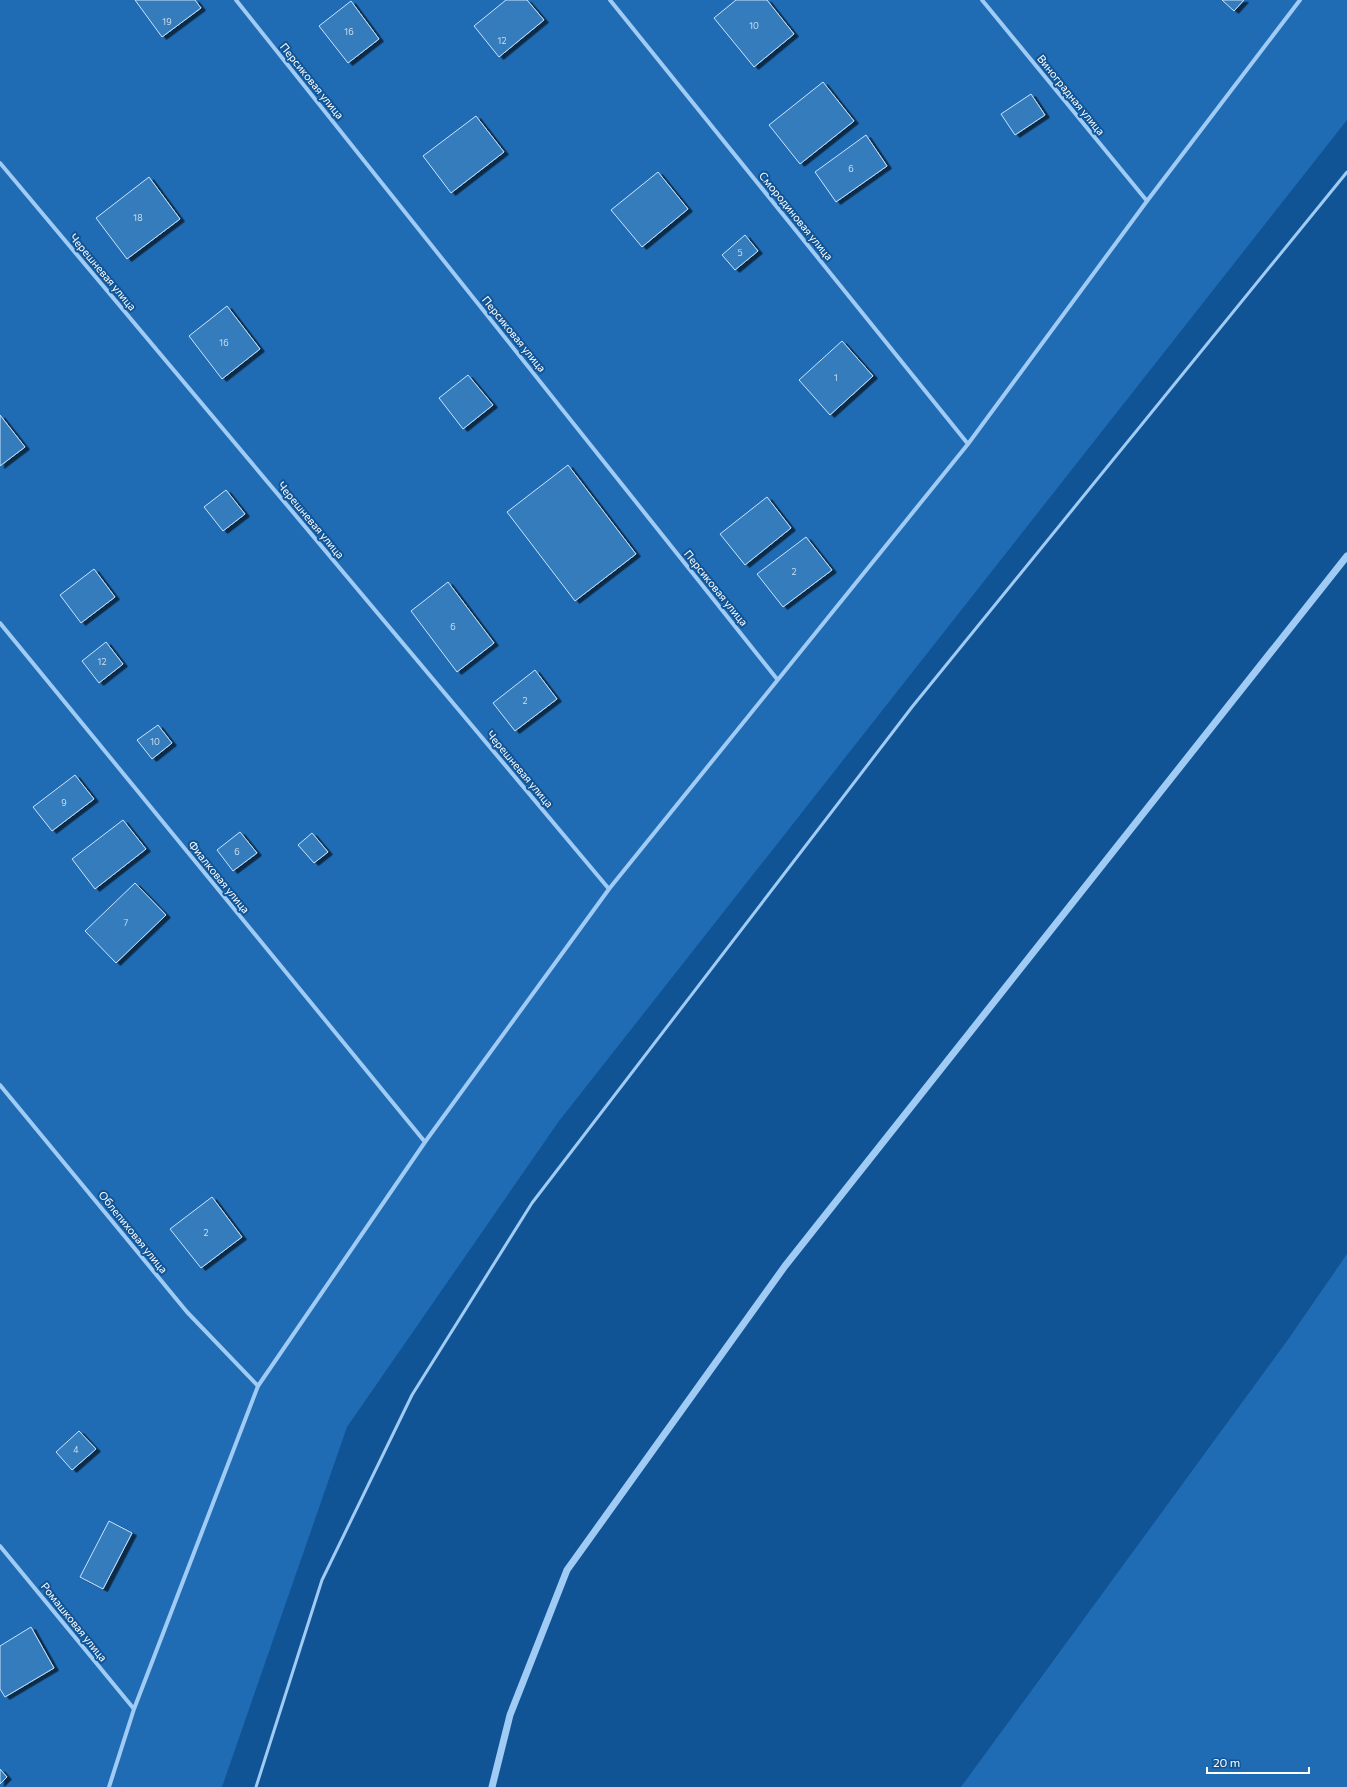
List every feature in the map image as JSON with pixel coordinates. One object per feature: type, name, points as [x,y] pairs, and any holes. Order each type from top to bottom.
[{"type":"street","name":"Персиковая улица","points":[[236,0],[777,680]]},
{"type":"street","name":"Смородиновая улица","points":[[610,0],[968,444]]},
{"type":"street","name":"Виноградная улица","points":[[982,0],[1147,201]]},
{"type":"street","points":[[109,1787],[134,1708],[258,1386],[425,1142],[609,889],[968,444],[1147,201],[1300,0]]},
{"type":"street","name":"Черешневая улица","points":[[0,163],[609,889]]},
{"type":"street","points":[[492,1787],[510,1714],[567,1570],[785,1266],[1347,556]]},
{"type":"street","name":"Фиалковая улица","points":[[0,623],[425,1142]]},
{"type":"street","name":"Облепиховая улица","points":[[0,1085],[187,1312],[258,1386]]},
{"type":"street","name":"Ромашковая улица","points":[[0,1546],[134,1708]]},
{"type":"lane","points":[[256,1787],[322,1580],[412,1395],[532,1203],[912,707],[1347,172]]},
{"type":"shaded area","points":[[0,0],[1347,0],[1347,120],[559,1121],[347,1427],[222,1787],[0,1787]]},
{"type":"shaded area","points":[[1347,1254],[1347,1787],[961,1787],[1287,1341]]},
{"type":"building","points":[[135,0],[195,0],[201,8],[162,37]]},
{"type":"building","points":[[506,0],[527,0],[544,20],[499,57],[474,26]]},
{"type":"building","points":[[736,0],[767,0],[794,34],[754,67],[714,18]]},
{"type":"building","points":[[1222,0],[1244,0],[1234,11]]},
{"type":"building","points":[[351,1],[379,39],[348,63],[319,26]]},
{"type":"building","points":[[823,82],[854,121],[800,164],[769,125]]},
{"type":"building","points":[[1031,94],[1045,115],[1015,135],[1001,114]]},
{"type":"building","points":[[476,116],[504,152],[451,193],[423,156]]},
{"type":"building","points":[[866,135],[887,166],[836,202],[815,172]]},
{"type":"building","points":[[658,172],[688,209],[642,247],[611,210]]},
{"type":"building","points":[[149,177],[180,219],[127,259],[96,218]]},
{"type":"building","points":[[745,235],[758,251],[735,270],[722,255]]},
{"type":"building","points":[[227,306],[260,349],[222,379],[189,336]]},
{"type":"building","points":[[842,341],[873,376],[830,415],[799,380]]},
{"type":"building","points":[[468,375],[493,405],[463,429],[439,398]]},
{"type":"building","points":[[0,415],[25,447],[0,466]]},
{"type":"building","points":[[568,465],[636,554],[575,601],[507,512]]},
{"type":"building","points":[[226,490],[245,514],[223,531],[204,507]]},
{"type":"building","points":[[767,497],[791,528],[745,565],[720,534]]},
{"type":"building","points":[[806,537],[832,570],[783,607],[757,574]]},
{"type":"building","points":[[94,569],[115,597],[81,623],[60,595]]},
{"type":"building","points":[[448,582],[494,643],[457,672],[411,611]]},
{"type":"building","points":[[106,642],[123,664],[99,683],[82,661]]},
{"type":"building","points":[[535,670],[557,699],[515,731],[493,703]]},
{"type":"building","points":[[158,725],[172,743],[152,759],[137,740]]},
{"type":"building","points":[[75,775],[94,799],[52,831],[33,807]]},
{"type":"building","points":[[123,820],[146,849],[95,889],[72,859]]},
{"type":"building","points":[[240,832],[257,853],[233,871],[217,850]]},
{"type":"building","points":[[312,833],[328,852],[314,863],[298,845]]},
{"type":"building","points":[[135,883],[166,915],[116,963],[85,931]]},
{"type":"building","points":[[212,1197],[242,1237],[201,1268],[170,1229]]},
{"type":"building","points":[[79,1431],[96,1449],[72,1470],[56,1452]]},
{"type":"building","points":[[109,1521],[132,1533],[103,1589],[80,1577]]},
{"type":"building","points":[[31,1627],[54,1668],[5,1697],[0,1689],[0,1646]]},
{"type":"building","points":[[0,1769],[7,1777],[0,1784]]}]
